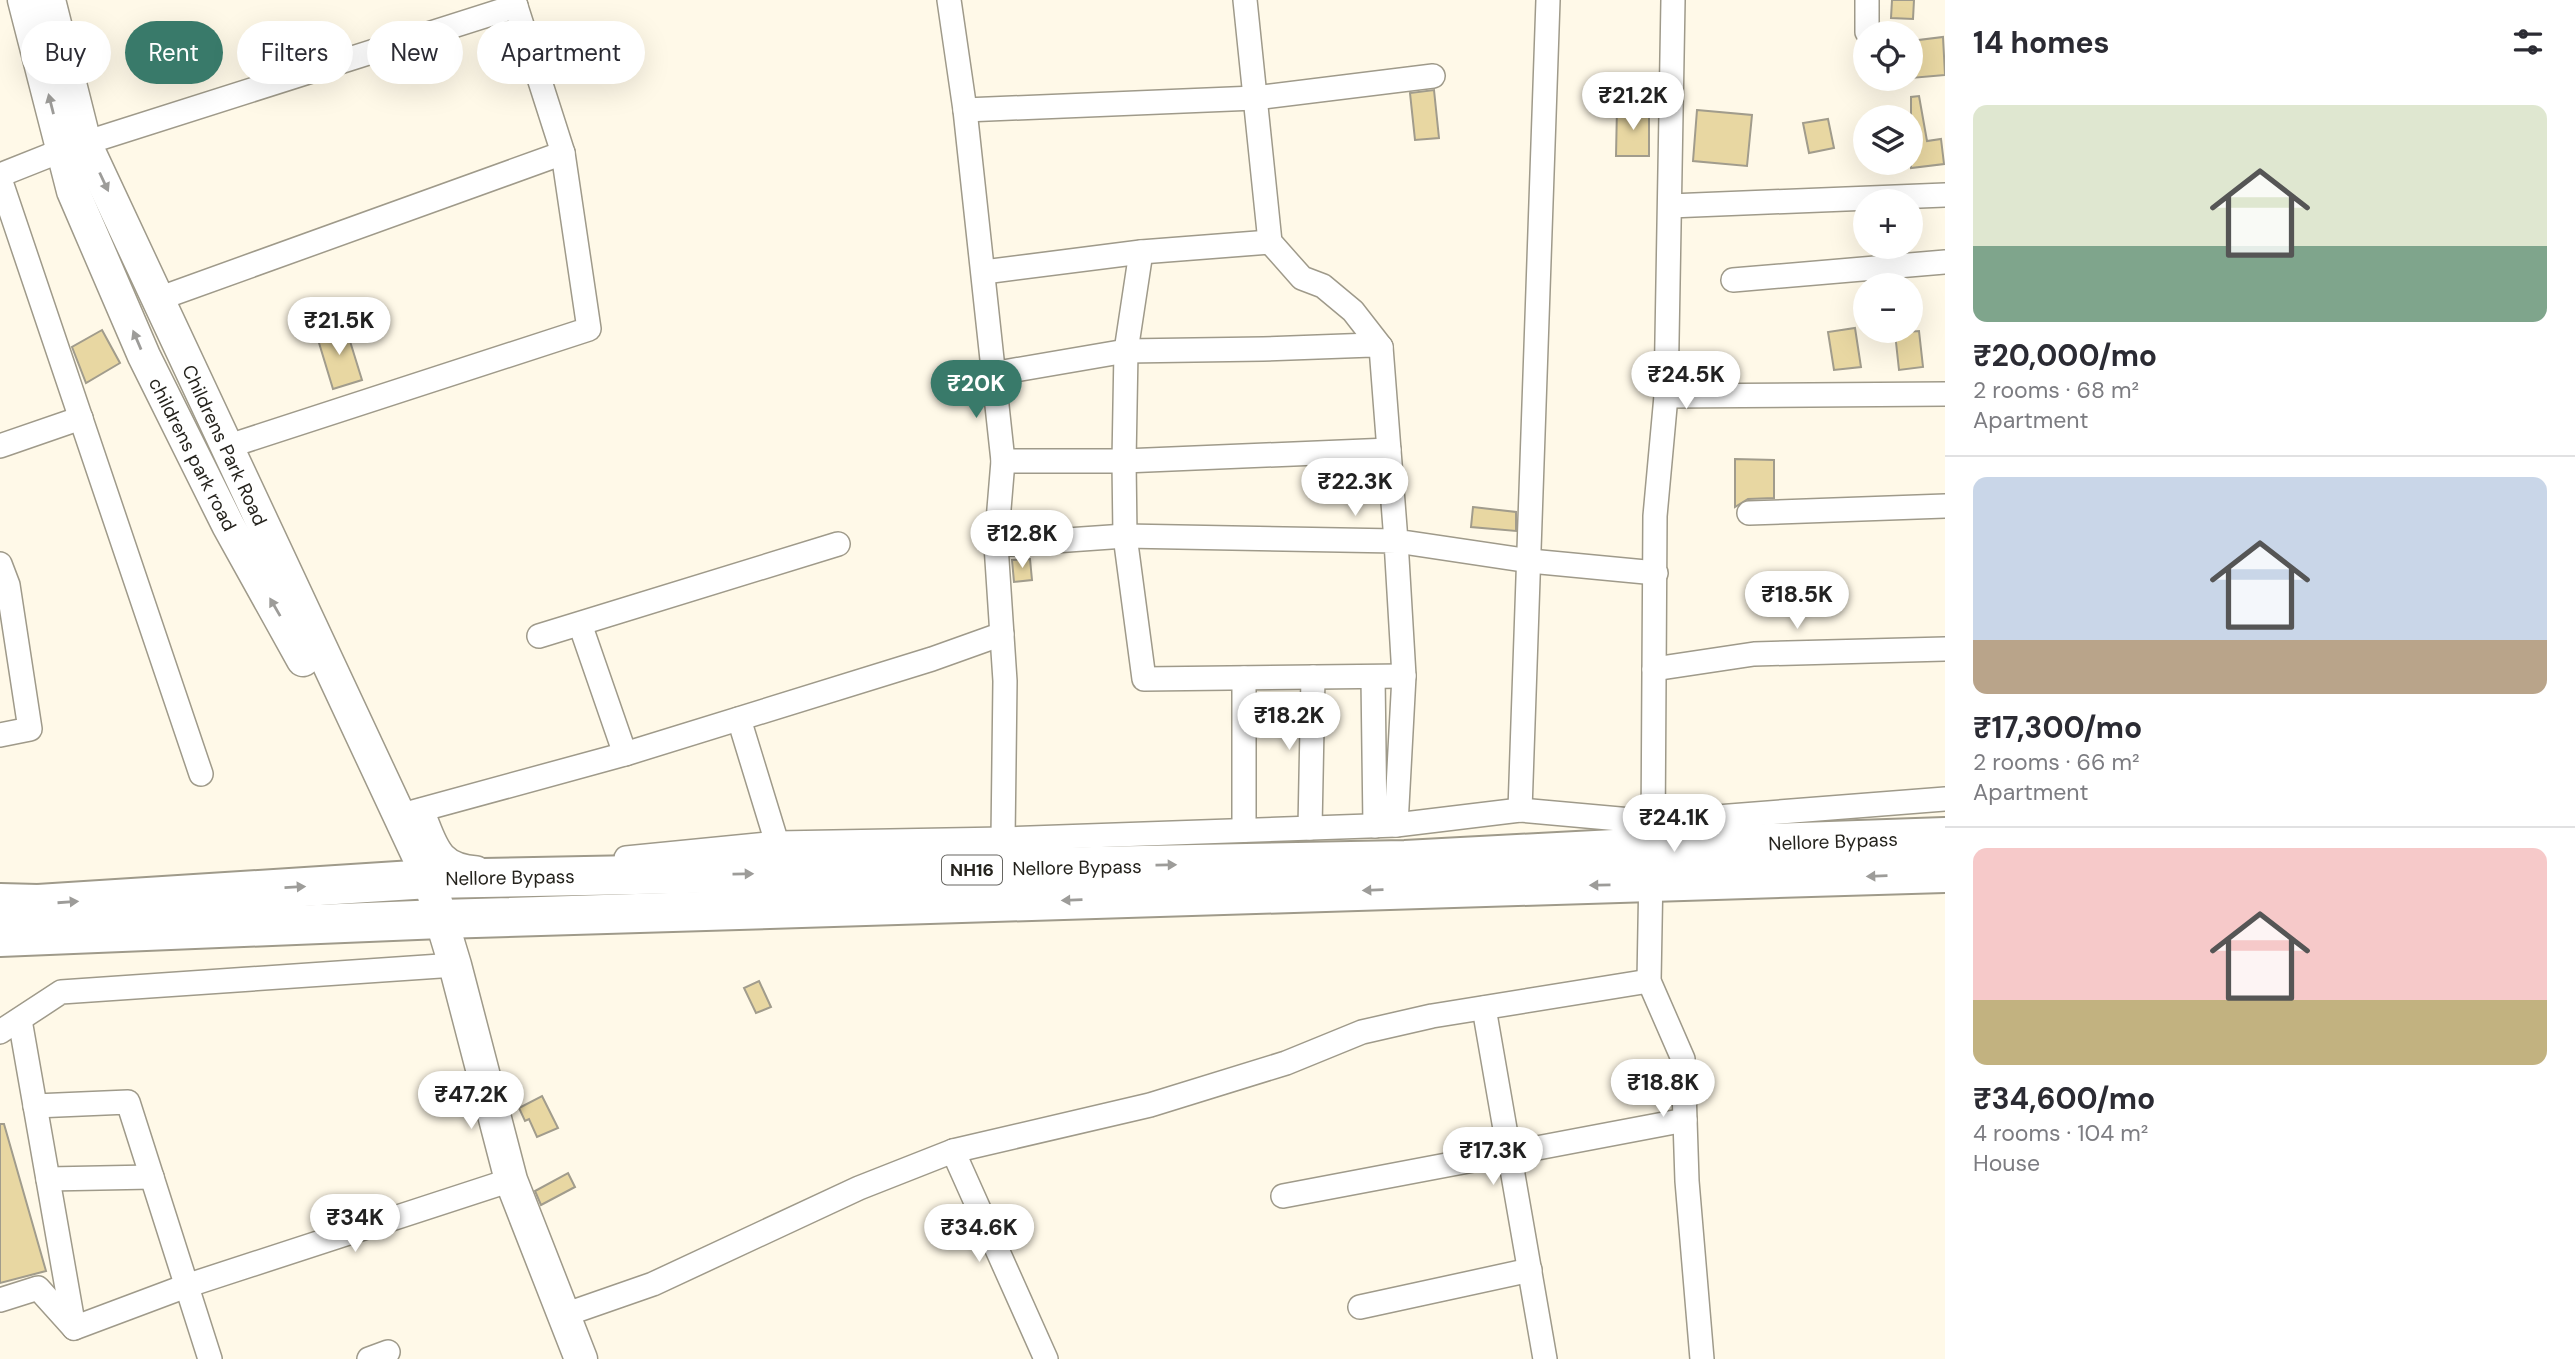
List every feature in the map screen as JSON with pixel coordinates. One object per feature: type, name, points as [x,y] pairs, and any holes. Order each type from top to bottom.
[{"type":"highway","name":"Nellore Bypass","points":[[0,903],[38,904],[429,879],[1405,860],[1945,837]]},
{"type":"highway","name":"Nellore Bypass","points":[[0,937],[441,919],[1404,889],[1652,851],[1945,873]]},
{"type":"street","name":"childrens park road","points":[[24,0],[74,146],[74,191],[144,356],[228,525],[291,635],[374,804],[402,814],[429,879],[455,965],[511,1180],[581,1359]]},
{"type":"street","name":"Childrens Park Road","points":[[49,0],[74,146],[158,299],[402,814]]},
{"type":"street","points":[[949,0],[984,272],[992,374],[1003,461],[996,545],[1005,681],[1003,839]]},
{"type":"street","points":[[1245,0],[1270,242],[1302,278],[1322,285],[1353,311],[1381,347],[1404,677],[1386,825]]},
{"type":"street","points":[[1520,810],[1548,0]]},
{"type":"street","points":[[1673,0],[1664,516],[1656,573],[1649,981],[1683,1059],[1687,1181],[1702,1359]]},
{"type":"street","points":[[1867,0],[1867,21]]},
{"type":"street","points":[[201,774],[0,177],[74,146],[515,3],[563,153],[589,329],[226,447]]},
{"type":"street","points":[[965,110],[1255,98],[1433,76]]},
{"type":"street","points":[[158,299],[563,153]]},
{"type":"street","points":[[1670,206],[1945,195]]},
{"type":"street","points":[[984,272],[1141,252],[1270,242]]},
{"type":"street","points":[[1141,252],[1126,351],[1124,461],[1125,536],[1144,679],[1404,677]]},
{"type":"street","points":[[1733,280],[1945,262]]},
{"type":"street","points":[[992,374],[1126,351],[1372,345],[1381,347]]},
{"type":"street","points":[[1666,396],[1945,394]]},
{"type":"street","points":[[0,446],[80,418]]},
{"type":"street","points":[[1003,461],[1124,461],[1389,450]]},
{"type":"street","points":[[1749,513],[1945,506]]},
{"type":"street","points":[[996,545],[1125,536],[1396,541],[1530,561],[1656,573]]},
{"type":"street","points":[[539,636],[838,544]]},
{"type":"street","points":[[0,735],[30,729],[3,579]]},
{"type":"street","points":[[580,624],[625,754]]},
{"type":"street","points":[[1002,634],[932,659],[625,754],[402,814],[456,866],[502,871],[777,843],[1003,839],[1386,825],[1520,810],[1652,851],[1945,799]]},
{"type":"street","points":[[1654,669],[1754,654],[1945,649]]},
{"type":"street","points":[[1310,828],[1313,677]]},
{"type":"street","points":[[1373,677],[1386,825]]},
{"type":"street","points":[[1244,678],[1244,830]]},
{"type":"street","points":[[739,719],[777,843]]},
{"type":"street","points":[[74,1328],[35,1106],[10,1026],[61,992],[455,965]]},
{"type":"street","points":[[564,1315],[653,1284],[859,1188],[953,1151],[1150,1105],[1286,1063],[1362,1032],[1484,1008],[1649,981]]},
{"type":"street","points":[[1484,1008],[1545,1359]]},
{"type":"street","points":[[35,1106],[128,1102],[210,1359]]},
{"type":"street","points":[[1283,1196],[1685,1120]]},
{"type":"street","points":[[953,1151],[1046,1359]]},
{"type":"street","points":[[48,1179],[152,1177]]},
{"type":"street","points":[[74,1328],[186,1286],[511,1180]]},
{"type":"street","points":[[1360,1307],[1530,1270]]},
{"type":"street","points":[[0,1300],[38,1288],[74,1328]]},
{"type":"building","points":[[1892,0],[1914,0],[1913,19],[1891,18]]},
{"type":"building","points":[[1943,37],[1945,75],[1923,77],[1923,40]]},
{"type":"building","points":[[1434,90],[1439,138],[1415,140],[1410,93]]},
{"type":"building","points":[[1919,96],[1921,105],[1911,105],[1911,97]]},
{"type":"building","points":[[1617,107],[1649,108],[1649,156],[1616,156]]},
{"type":"building","points":[[1697,110],[1752,115],[1747,166],[1693,161]]},
{"type":"building","points":[[1923,118],[1927,141],[1941,139],[1944,164],[1923,167]]},
{"type":"building","points":[[1828,119],[1834,148],[1809,153],[1803,123]]},
{"type":"building","points":[[345,325],[362,380],[333,389],[316,333]]},
{"type":"building","points":[[1853,328],[1853,343],[1857,343],[1861,367],[1834,370],[1828,332]]},
{"type":"building","points":[[102,330],[120,363],[86,383],[72,347]]},
{"type":"building","points":[[1896,343],[1920,343],[1923,367],[1899,370]]},
{"type":"building","points":[[1735,459],[1774,460],[1774,498],[1748,499],[1735,507]]},
{"type":"building","points":[[1473,507],[1516,512],[1516,531],[1471,527]]},
{"type":"building","points":[[1030,559],[1032,580],[1014,582],[1012,560]]},
{"type":"building","points":[[759,981],[771,1007],[756,1013],[744,988]]},
{"type":"building","points":[[542,1096],[558,1128],[537,1137],[529,1119],[525,1121],[519,1108]]},
{"type":"building","points":[[0,1124],[4,1124],[46,1271],[0,1283]]},
{"type":"building","points":[[568,1173],[575,1187],[541,1205],[535,1191]]}]
